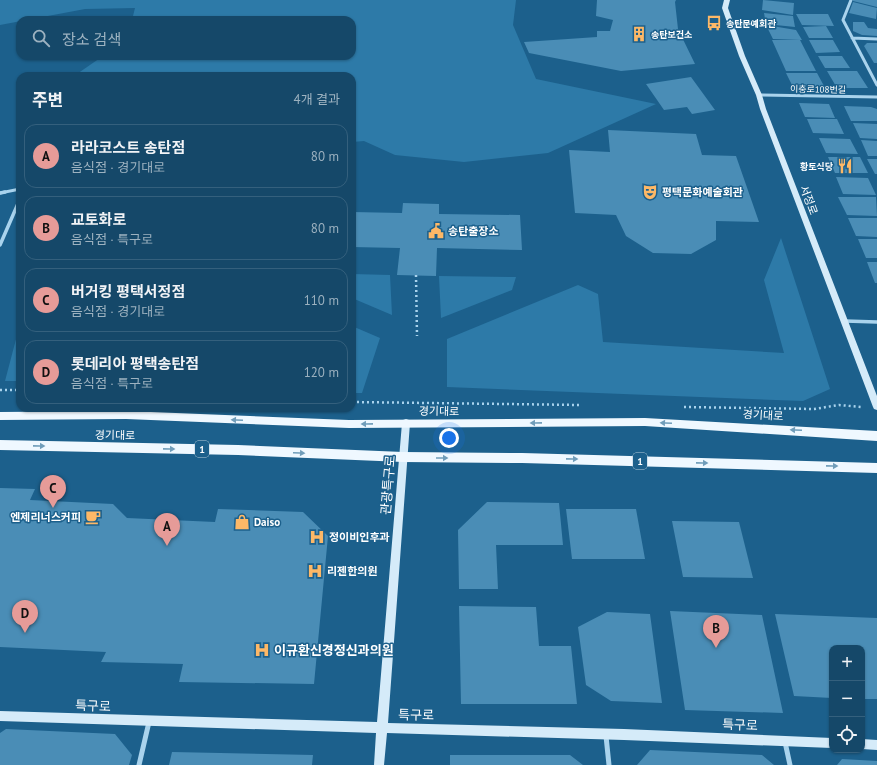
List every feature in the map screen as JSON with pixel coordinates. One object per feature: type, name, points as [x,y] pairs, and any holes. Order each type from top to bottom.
[{"type":"main road","name":"경기대로","points":[[0,416],[126,415],[349,424],[644,422],[877,436]]},
{"type":"main road","name":"경기대로","points":[[0,445],[238,450],[403,458],[522,458],[877,468]]},
{"type":"street","name":"서정로","points":[[727,0],[725,8],[877,407]]},
{"type":"street","points":[[851,0],[843,20],[877,85]]},
{"type":"street","points":[[852,38],[877,39]]},
{"type":"street","name":"이충로108번길","points":[[759,95],[877,97]]},
{"type":"street","points":[[0,193],[16,189]]},
{"type":"street","points":[[0,245],[16,208]]},
{"type":"street","points":[[845,321],[877,322]]},
{"type":"street","name":"관광특구로","points":[[378,765],[406,423]]},
{"type":"street","name":"특구로","points":[[0,716],[149,722],[606,733],[829,743]]},
{"type":"street","points":[[139,765],[149,722]]},
{"type":"street","points":[[606,733],[609,765]]},
{"type":"street","points":[[784,740],[790,765]]},
{"type":"street","points":[[865,744],[877,745]]},
{"type":"path","points":[[416,275],[417,336]]},
{"type":"path","points":[[0,390],[16,390]]},
{"type":"shaded area","points":[[0,0],[516,0],[513,25],[536,79],[656,104],[548,153],[464,162],[395,155],[364,141],[356,142],[356,72],[80,72],[97,60],[356,60],[356,16],[133,16],[135,8],[85,9],[48,16],[16,16],[16,22],[0,25]]},
{"type":"shaded area","points":[[781,238],[830,389],[803,401],[447,387],[447,339],[578,285],[598,294],[603,342],[784,353],[764,280]]},
{"type":"shaded area","points":[[356,274],[390,275],[392,315],[356,300]]},
{"type":"shaded area","points":[[439,276],[516,277],[512,290],[441,318]]},
{"type":"shaded area","points":[[356,328],[380,338],[362,393],[356,393]]},
{"type":"shaded area","points":[[16,339],[16,381],[5,381]]},
{"type":"building","name":"송탄보건소","points":[[597,0],[676,0],[678,29],[695,64],[621,71],[529,53],[524,42],[597,37],[597,31],[610,31],[613,20],[596,16]]},
{"type":"building","points":[[763,0],[794,3],[793,15],[762,10]]},
{"type":"building","points":[[877,0],[877,7],[853,1]]},
{"type":"building","points":[[853,2],[877,8],[876,19],[849,13]]},
{"type":"building","points":[[764,13],[793,16],[795,27],[766,24]]},
{"type":"building","points":[[796,14],[828,14],[834,26],[802,25]]},
{"type":"building","points":[[853,22],[864,22],[868,28],[877,29],[877,36],[862,35],[853,31]]},
{"type":"building","points":[[766,25],[796,30],[802,40],[773,39]]},
{"type":"building","points":[[826,26],[833,38],[809,38],[803,27]]},
{"type":"building","points":[[772,40],[800,40],[816,71],[786,71]]},
{"type":"building","points":[[809,40],[833,40],[840,52],[816,53]]},
{"type":"building","points":[[867,43],[877,43],[877,63],[874,63],[864,46]]},
{"type":"building","points":[[818,56],[842,56],[850,68],[825,68]]},
{"type":"building","points":[[827,71],[857,71],[868,88],[837,88]]},
{"type":"building","points":[[786,73],[817,73],[824,86],[793,87]]},
{"type":"building","points":[[691,77],[715,110],[692,114],[687,107],[664,110],[646,84]]},
{"type":"building","points":[[799,103],[829,104],[835,118],[805,117]]},
{"type":"building","points":[[844,106],[871,107],[877,109],[877,121],[851,121]]},
{"type":"building","points":[[807,119],[837,119],[844,134],[813,133]]},
{"type":"building","points":[[853,123],[877,124],[877,139],[860,138]]},
{"type":"building","points":[[608,130],[696,134],[702,155],[736,156],[759,222],[716,221],[716,240],[691,254],[653,253],[626,236],[616,215],[575,213],[569,150],[610,152]]},
{"type":"building","points":[[819,138],[850,139],[858,154],[826,153]]},
{"type":"building","points":[[861,140],[877,141],[877,156],[868,156]]},
{"type":"building","points":[[828,157],[860,157],[868,173],[835,173]]},
{"type":"building","points":[[867,159],[877,159],[877,174],[875,174]]},
{"type":"building","points":[[836,177],[868,178],[876,195],[843,194]]},
{"type":"building","points":[[838,197],[876,197],[877,216],[847,215]]},
{"type":"building","name":"송탄출장소","points":[[403,203],[439,204],[439,214],[520,215],[522,250],[437,248],[436,276],[397,275],[400,248],[356,247],[356,212],[402,213]]},
{"type":"building","points":[[848,218],[877,218],[877,237],[856,236]]},
{"type":"building","points":[[858,239],[877,239],[877,258],[866,258]]},
{"type":"building","points":[[867,262],[877,262],[877,283],[875,283]]},
{"type":"building","points":[[0,488],[35,489],[30,500],[113,504],[127,518],[215,522],[218,509],[303,512],[328,536],[314,684],[179,682],[183,664],[101,662],[106,652],[0,647]]},
{"type":"building","points":[[487,502],[559,503],[563,545],[496,545],[498,589],[459,589],[458,530]]},
{"type":"building","points":[[566,509],[636,509],[645,559],[572,559]]},
{"type":"building","points":[[672,521],[739,522],[753,578],[683,577]]},
{"type":"building","points":[[459,606],[536,607],[539,646],[571,646],[577,704],[461,704]]},
{"type":"building","points":[[670,611],[762,615],[783,713],[685,710]]},
{"type":"building","points":[[607,612],[650,614],[662,703],[611,701],[586,685],[578,627]]},
{"type":"building","points":[[775,614],[877,618],[877,699],[865,699],[865,645],[829,645],[829,698],[794,696]]},
{"type":"building","points":[[6,729],[115,734],[132,755],[129,765],[0,765],[0,733]]},
{"type":"building","points":[[650,750],[762,755],[774,765],[637,765]]},
{"type":"building","points":[[172,752],[313,755],[312,765],[169,765]]},
{"type":"building","points":[[450,755],[570,755],[583,765],[450,765]]},
{"type":"building","points":[[842,759],[877,761],[877,765],[837,765]]},
{"type":"place","name":"송탄문예회관","points":[[714,23]]},
{"type":"place","name":"송탄보건소","points":[[639,34]]},
{"type":"place","name":"황토식당","points":[[845,166]]},
{"type":"place","name":"평택문화예술회관","points":[[650,192]]},
{"type":"place","name":"송탄출장소","points":[[436,231]]},
{"type":"place","name":"버거킹 평택서정점","points":[[53,508]]},
{"type":"place","name":"엔제리너스커피","points":[[93,517]]},
{"type":"place","name":"Daiso","points":[[242,522]]},
{"type":"place","name":"정이비인후과","points":[[317,537]]},
{"type":"place","name":"라라코스트 송탄점","points":[[167,546]]},
{"type":"place","name":"리젠한의원","points":[[315,571]]},
{"type":"place","name":"롯데리아 평택송탄점","points":[[25,633]]},
{"type":"place","name":"교토화로","points":[[716,648]]},
{"type":"place","name":"이규환신경정신과의원","points":[[262,650]]}]
